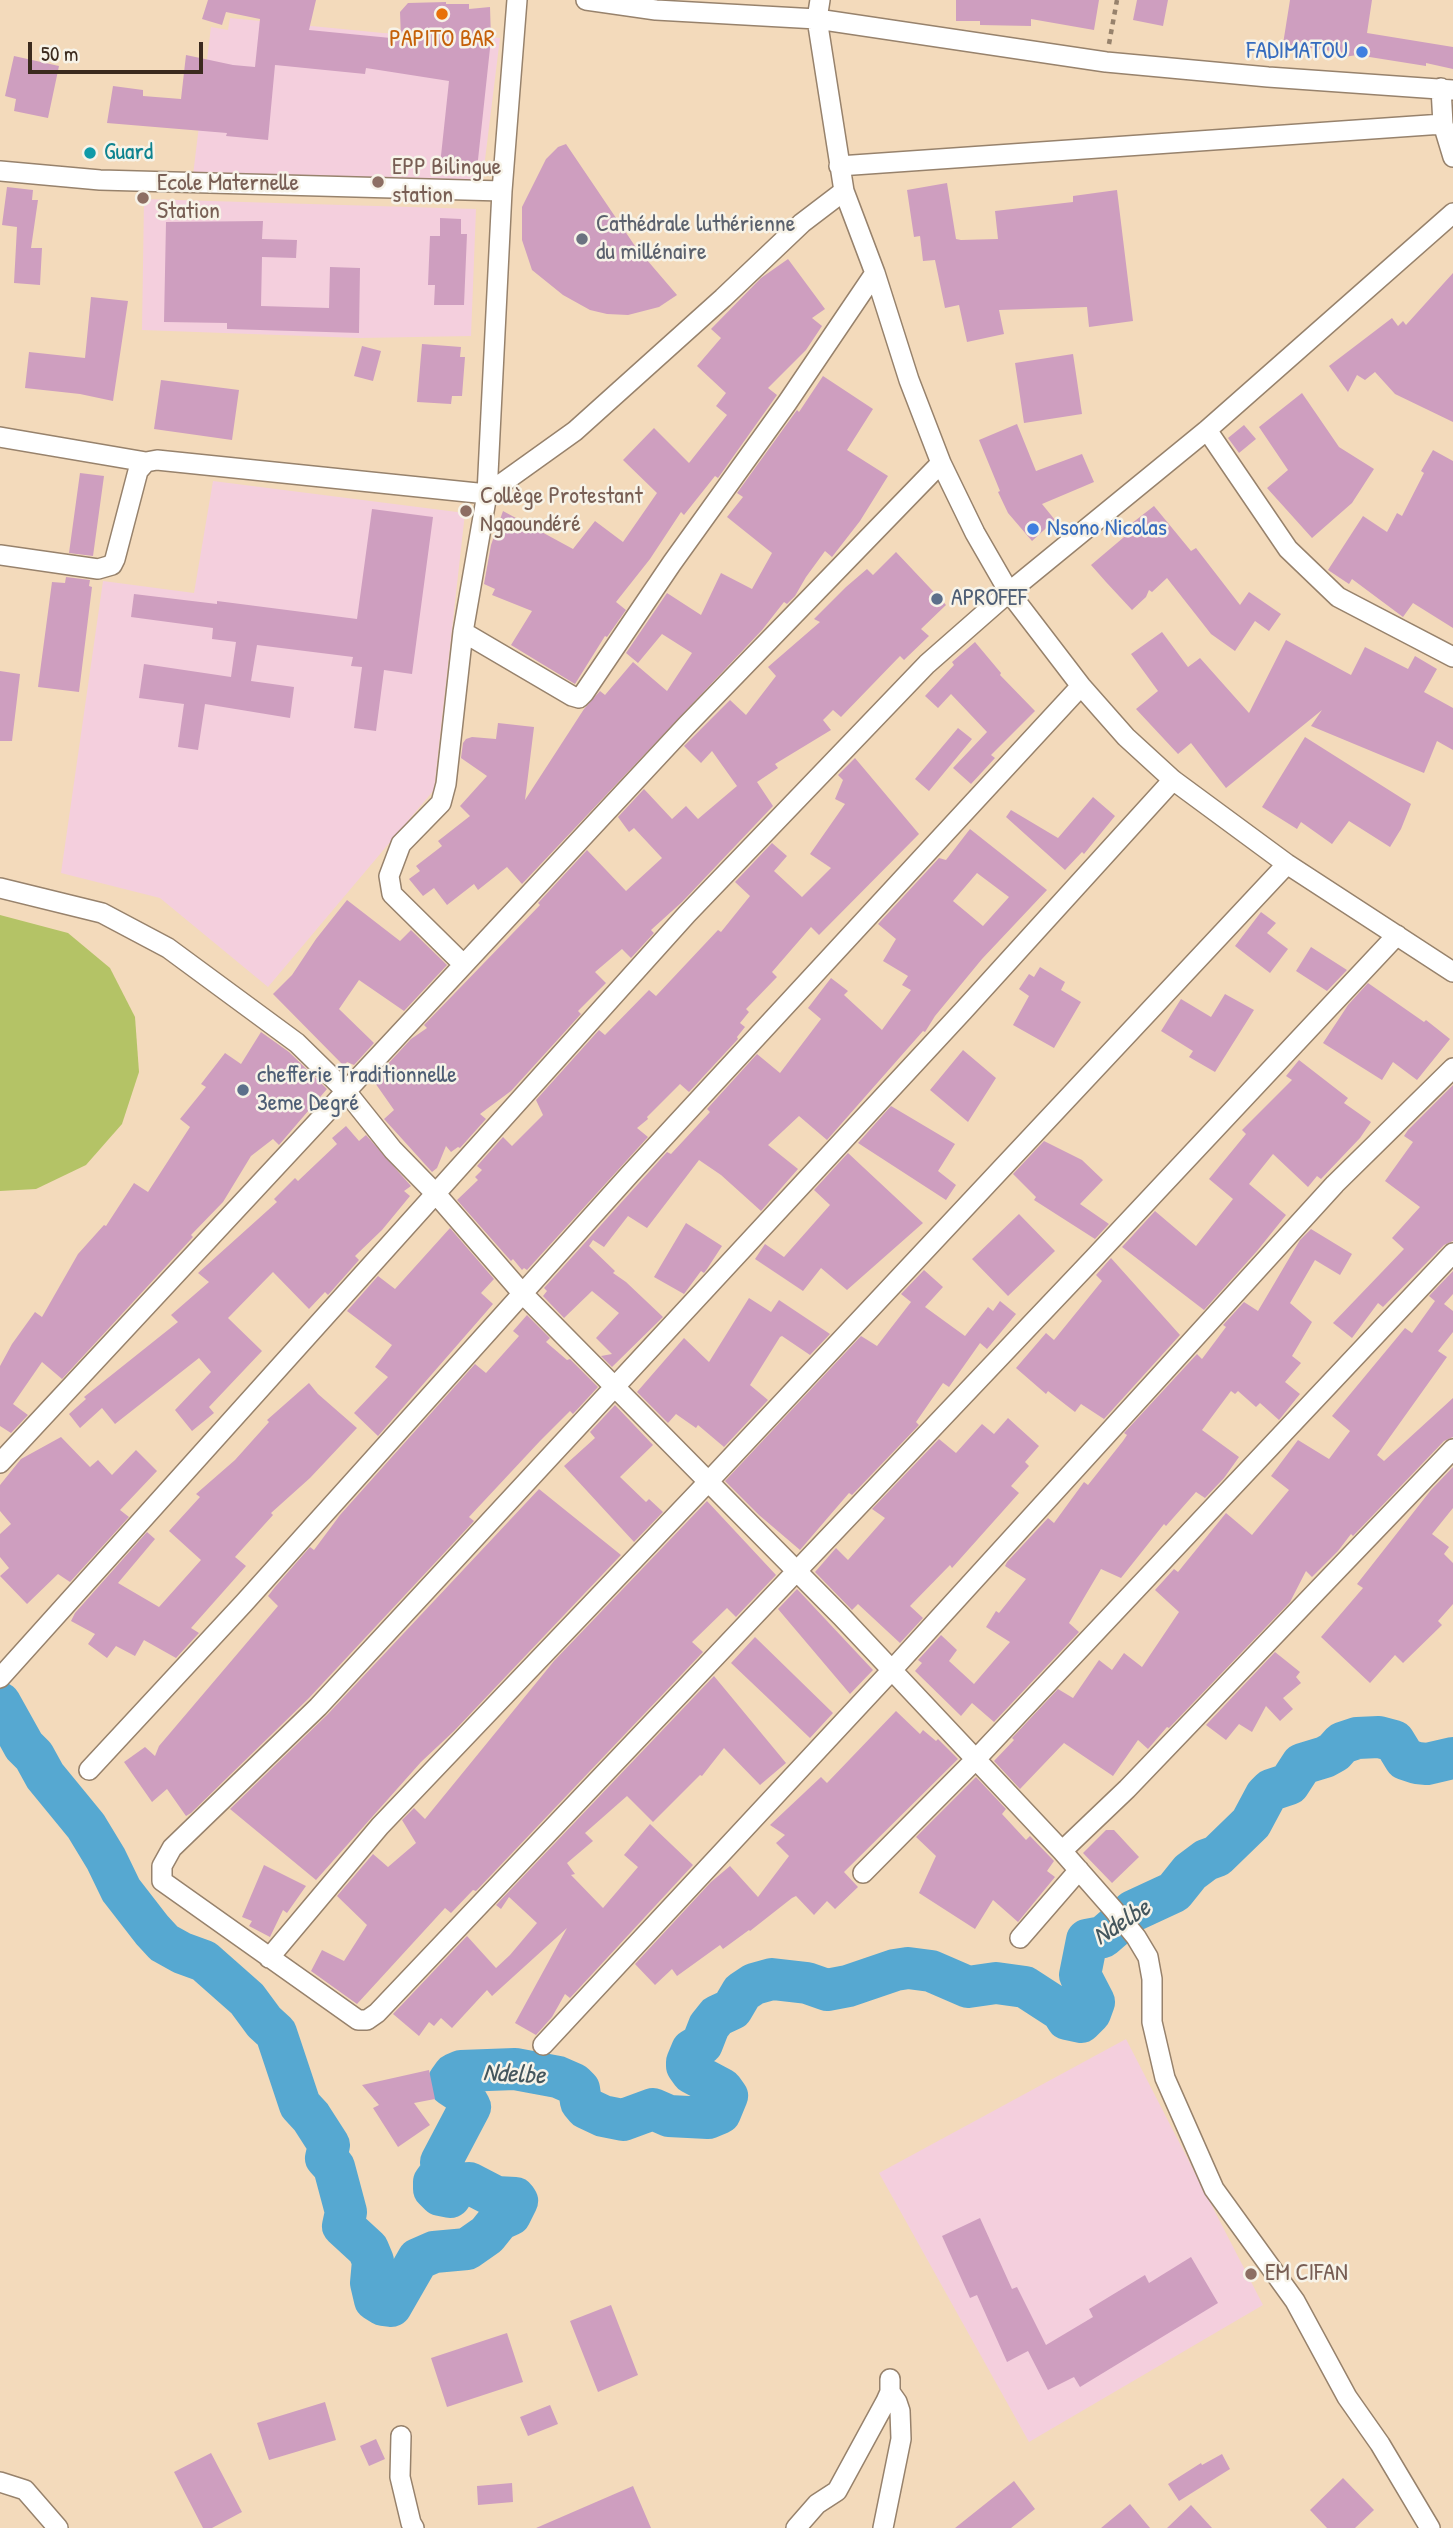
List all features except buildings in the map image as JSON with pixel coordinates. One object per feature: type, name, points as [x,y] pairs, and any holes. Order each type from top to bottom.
[{"type":"street","points":[[463,964],[392,894],[389,876],[401,844],[441,803],[446,784],[463,632],[487,494],[502,191],[517,0]]},
{"type":"street","points":[[586,0],[819,10],[1106,62],[1268,77],[1447,89],[1443,124],[1453,157]]},
{"type":"street","points":[[819,10],[844,191],[875,273],[909,380],[941,463],[975,533],[1009,592],[1081,686],[1126,737],[1173,780],[1287,864],[1453,972]]},
{"type":"street","points":[[839,166],[1443,124]]},
{"type":"street","points":[[0,171],[100,180],[502,191]]},
{"type":"street","points":[[0,437],[146,462],[156,460],[487,494],[575,431],[802,223],[844,191]]},
{"type":"street","points":[[0,1678],[687,914],[928,664],[1009,592],[1207,430],[1453,212]]},
{"type":"street","points":[[463,632],[579,698],[875,273]]},
{"type":"street","points":[[1207,430],[1289,549],[1338,597],[1453,657]]},
{"type":"street","points":[[0,555],[98,569],[112,565],[138,471],[146,462]]},
{"type":"street","points":[[0,1463],[686,726],[941,463]]},
{"type":"street","points":[[89,1770],[1081,686]]},
{"type":"street","points":[[1173,780],[963,1011],[318,1707],[173,1848],[162,1866],[162,1881],[358,2020],[368,2020],[1094,1258],[1397,935]]},
{"type":"street","points":[[268,1958],[380,1826],[1287,864]]},
{"type":"street","points":[[0,888],[102,913],[168,948],[297,1043],[345,1090],[393,1150],[436,1194],[523,1294],[709,1480],[1079,1870],[1136,1937],[1148,1957],[1152,1979],[1152,2022],[1165,2078],[1214,2189],[1295,2301],[1348,2397],[1387,2455],[1430,2528]]},
{"type":"street","points":[[543,2045],[892,1670],[1335,1184],[1453,1068]]},
{"type":"street","points":[[863,1873],[976,1759],[1453,1253]]},
{"type":"street","points":[[1062,1851],[1127,1789],[1453,1449]]},
{"type":"street","points":[[1020,1937],[1079,1870]]},
{"type":"street","points":[[796,2528],[817,2504],[837,2491],[890,2385],[900,2411],[901,2439],[883,2528]]},
{"type":"street","points":[[401,2436],[400,2477],[414,2528]]},
{"type":"street","points":[[0,2482],[25,2490],[58,2528]]},
{"type":"path","points":[[1106,62],[1117,0]]},
{"type":"shaded area","points":[[230,18],[383,33],[500,38],[482,184],[193,175],[211,27],[228,30]]},
{"type":"shaded area","points":[[144,199],[476,209],[471,336],[360,338],[142,330]]},
{"type":"shaded area","points":[[213,481],[465,513],[434,790],[268,987],[160,898],[61,873],[103,581],[194,593]]},
{"type":"shaded area","points":[[1126,2039],[1263,2305],[1029,2442],[879,2173]]},
{"type":"green space","points":[[0,915],[68,933],[110,968],[135,1017],[139,1072],[122,1124],[86,1165],[36,1189],[0,1191]]},
{"type":"waterway","name":"Ndelbe","points":[[0,1703],[24,1746],[86,1826],[121,1890],[152,1930],[164,1943],[204,1961],[247,1999],[276,2033],[300,2105],[329,2145],[326,2158],[334,2167],[346,2212],[343,2226],[368,2249],[373,2261],[371,2283],[375,2300],[391,2306],[418,2259],[434,2252],[467,2249],[487,2235],[499,2220],[510,2215],[517,2201],[515,2198],[496,2197],[469,2183],[458,2185],[450,2197],[440,2195],[434,2189],[434,2182],[442,2171],[441,2162],[470,2107],[462,2093],[450,2085],[449,2081],[454,2074],[461,2071],[515,2069],[558,2077],[579,2089],[581,2102],[586,2108],[603,2116],[623,2120],[653,2109],[669,2116],[708,2118],[720,2113],[727,2096],[722,2089],[692,2073],[687,2066],[692,2050],[702,2044],[709,2026],[717,2016],[732,2009],[742,1992],[754,1984],[772,1979],[807,1983],[827,1990],[895,1970],[908,1968],[931,1971],[968,1987],[996,1983],[1025,1987],[1062,2011],[1067,2019],[1081,2022],[1090,2013],[1094,2002],[1080,1975],[1087,1940],[1103,1937],[1133,1911],[1174,1892],[1190,1872],[1206,1860],[1217,1856],[1251,1823],[1266,1795],[1271,1790],[1289,1784],[1302,1764],[1325,1757],[1342,1743],[1357,1738],[1379,1737],[1394,1741],[1405,1759],[1417,1763],[1427,1764],[1453,1758]]},
{"type":"place","name":"PAPITO BAR","points":[[442,14]]},
{"type":"place","name":"FADIMATOU","points":[[1362,52]]},
{"type":"place","name":"Guard","points":[[90,153]]},
{"type":"place","name":"EPP Bilingue station","points":[[378,182]]},
{"type":"place","name":"Ecole Maternelle Station","points":[[143,198]]},
{"type":"place","name":"Cathédrale luthérienne du millénaire","points":[[582,239]]},
{"type":"place","name":"Collège Protestant Ngaoundéré","points":[[466,511]]},
{"type":"place","name":"Nsono Nicolas","points":[[1033,529]]},
{"type":"place","name":"APROFEF","points":[[937,599]]},
{"type":"place","name":"chefferie Traditionnelle 3eme Degré","points":[[243,1090]]},
{"type":"place","name":"EM CIFAN","points":[[1251,2274]]}]
